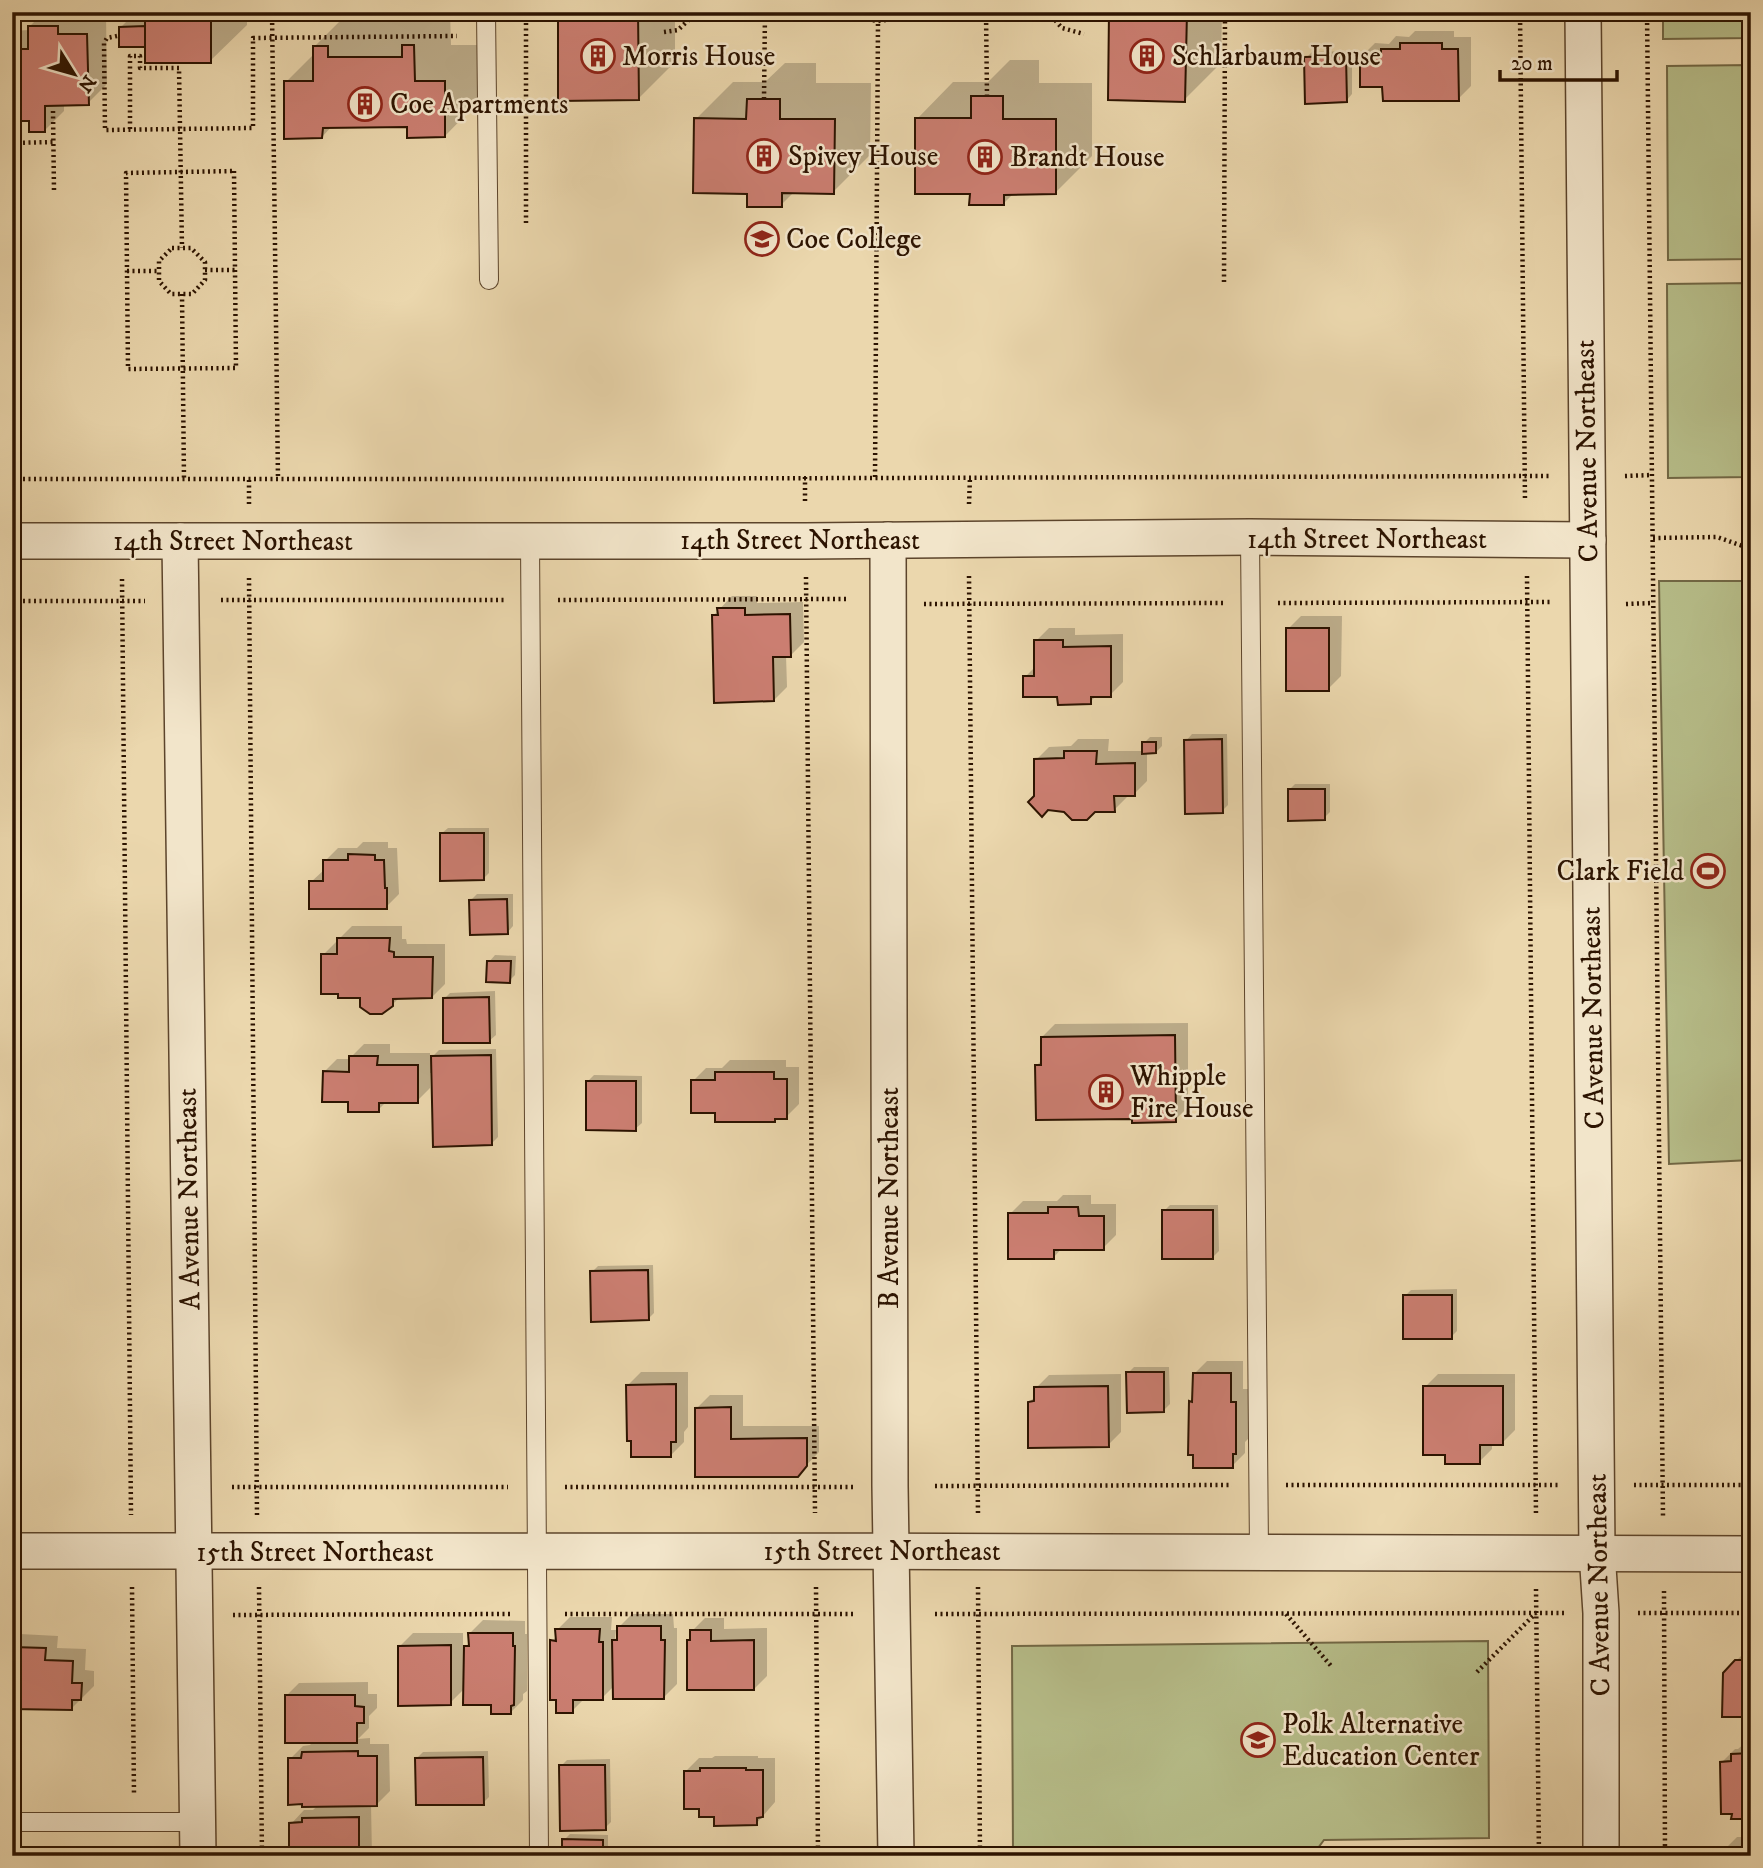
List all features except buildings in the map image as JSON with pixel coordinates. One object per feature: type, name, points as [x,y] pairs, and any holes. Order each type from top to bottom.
[{"type":"street","name":"C Avenue Northeast","points":[[1583,12],[1597,1552],[1601,1613],[1601,1856]]},
{"type":"street","name":"14th Street Northeast","points":[[12,541],[1250,537],[1588,540]]},
{"type":"street","name":"B Avenue Northeast","points":[[888,540],[891,1551],[896,1856]]},
{"type":"street","name":"A Avenue Northeast","points":[[180,541],[197,1839]]},
{"type":"street","name":"15th Street Northeast","points":[[12,1551],[1751,1554]]},
{"type":"lane","points":[[486,12],[489,280]]},
{"type":"lane","points":[[1250,537],[1259,1552]]},
{"type":"lane","points":[[530,541],[539,1856]]},
{"type":"lane","points":[[12,1822],[134,1822],[197,1839]]},
{"type":"path","points":[[272,12],[278,479]]},
{"type":"path","points":[[526,12],[526,225]]},
{"type":"path","points":[[664,32],[678,30],[697,12]]},
{"type":"path","points":[[764,99],[765,12]]},
{"type":"path","points":[[813,12],[878,21],[949,12]]},
{"type":"path","points":[[986,12],[987,96]]},
{"type":"path","points":[[1048,12],[1062,28],[1084,34]]},
{"type":"path","points":[[1224,282],[1225,12]]},
{"type":"path","points":[[1520,12],[1525,512]]},
{"type":"path","points":[[1647,12],[1663,1525]]},
{"type":"path","points":[[875,477],[878,21]]},
{"type":"path","points":[[117,36],[107,38],[104,43],[105,130],[253,128],[253,38],[486,36]]},
{"type":"path","points":[[130,129],[130,56],[140,56],[140,68],[179,68],[182,248]]},
{"type":"path","points":[[52,110],[54,191]]},
{"type":"path","points":[[12,143],[54,142]]},
{"type":"path","points":[[234,171],[236,368],[128,369],[126,173],[180,172],[234,171]]},
{"type":"path","points":[[172,248],[182,248],[191,248],[205,261],[205,280],[192,293],[171,294],[159,281],[159,261],[172,248]]},
{"type":"path","points":[[205,270],[234,270]]},
{"type":"path","points":[[127,271],[159,271]]},
{"type":"path","points":[[182,293],[184,479]]},
{"type":"path","points":[[1618,476],[1652,475]]},
{"type":"path","points":[[12,479],[1560,476]]},
{"type":"path","points":[[805,477],[805,504]]},
{"type":"path","points":[[969,512],[970,477]]},
{"type":"path","points":[[249,479],[249,504]]},
{"type":"path","points":[[1653,538],[1717,537],[1751,549]]},
{"type":"path","points":[[121,541],[131,1523]]},
{"type":"path","points":[[969,567],[978,1520]]},
{"type":"path","points":[[1527,568],[1536,1520]]},
{"type":"path","points":[[249,577],[257,1522]]},
{"type":"path","points":[[806,577],[815,1521]]},
{"type":"path","points":[[12,601],[145,601]]},
{"type":"path","points":[[1618,604],[1653,603]]},
{"type":"path","points":[[1626,1485],[1751,1485]]},
{"type":"path","points":[[1536,1577],[1539,1856]]},
{"type":"path","points":[[259,1578],[262,1856]]},
{"type":"path","points":[[978,1578],[980,1856]]},
{"type":"path","points":[[132,1579],[134,1822]]},
{"type":"path","points":[[816,1579],[818,1856]]},
{"type":"path","points":[[1664,1589],[1665,1856]]},
{"type":"path","points":[[1477,1672],[1537,1612]]},
{"type":"path","points":[[1630,1613],[1751,1612]]},
{"type":"path","points":[[935,1614],[1575,1613]]},
{"type":"path","points":[[1285,1614],[1332,1667]]},
{"type":"green space","points":[[813,12],[949,12],[878,21]]},
{"type":"green space","points":[[1663,12],[1751,12],[1751,38],[1663,39]]},
{"type":"green space","points":[[1751,65],[1751,259],[1668,260],[1667,66]]},
{"type":"green space","points":[[1751,283],[1751,477],[1668,478],[1667,284]]},
{"type":"green space","name":"Clark Field","points":[[1659,581],[1751,581],[1751,1160],[1669,1164]]},
{"type":"green space","name":"Polk Alternative Education Center","points":[[1488,1641],[1489,1838],[1324,1840],[1312,1856],[1013,1856],[1012,1646]]},
{"type":"place","name":"Morris House","points":[[598,56]]},
{"type":"place","name":"Schlarbaum House","points":[[1147,56]]},
{"type":"place","name":"Coe Apartments","points":[[365,104]]},
{"type":"place","name":"Spivey House","points":[[764,156]]},
{"type":"place","name":"Brandt House","points":[[985,157]]},
{"type":"place","name":"Coe College","points":[[762,239]]},
{"type":"place","name":"Clark Field","points":[[1708,871]]},
{"type":"place","name":"Whipple Fire House","points":[[1106,1092]]},
{"type":"place","name":"Polk Alternative Education Center","points":[[1258,1740]]}]
